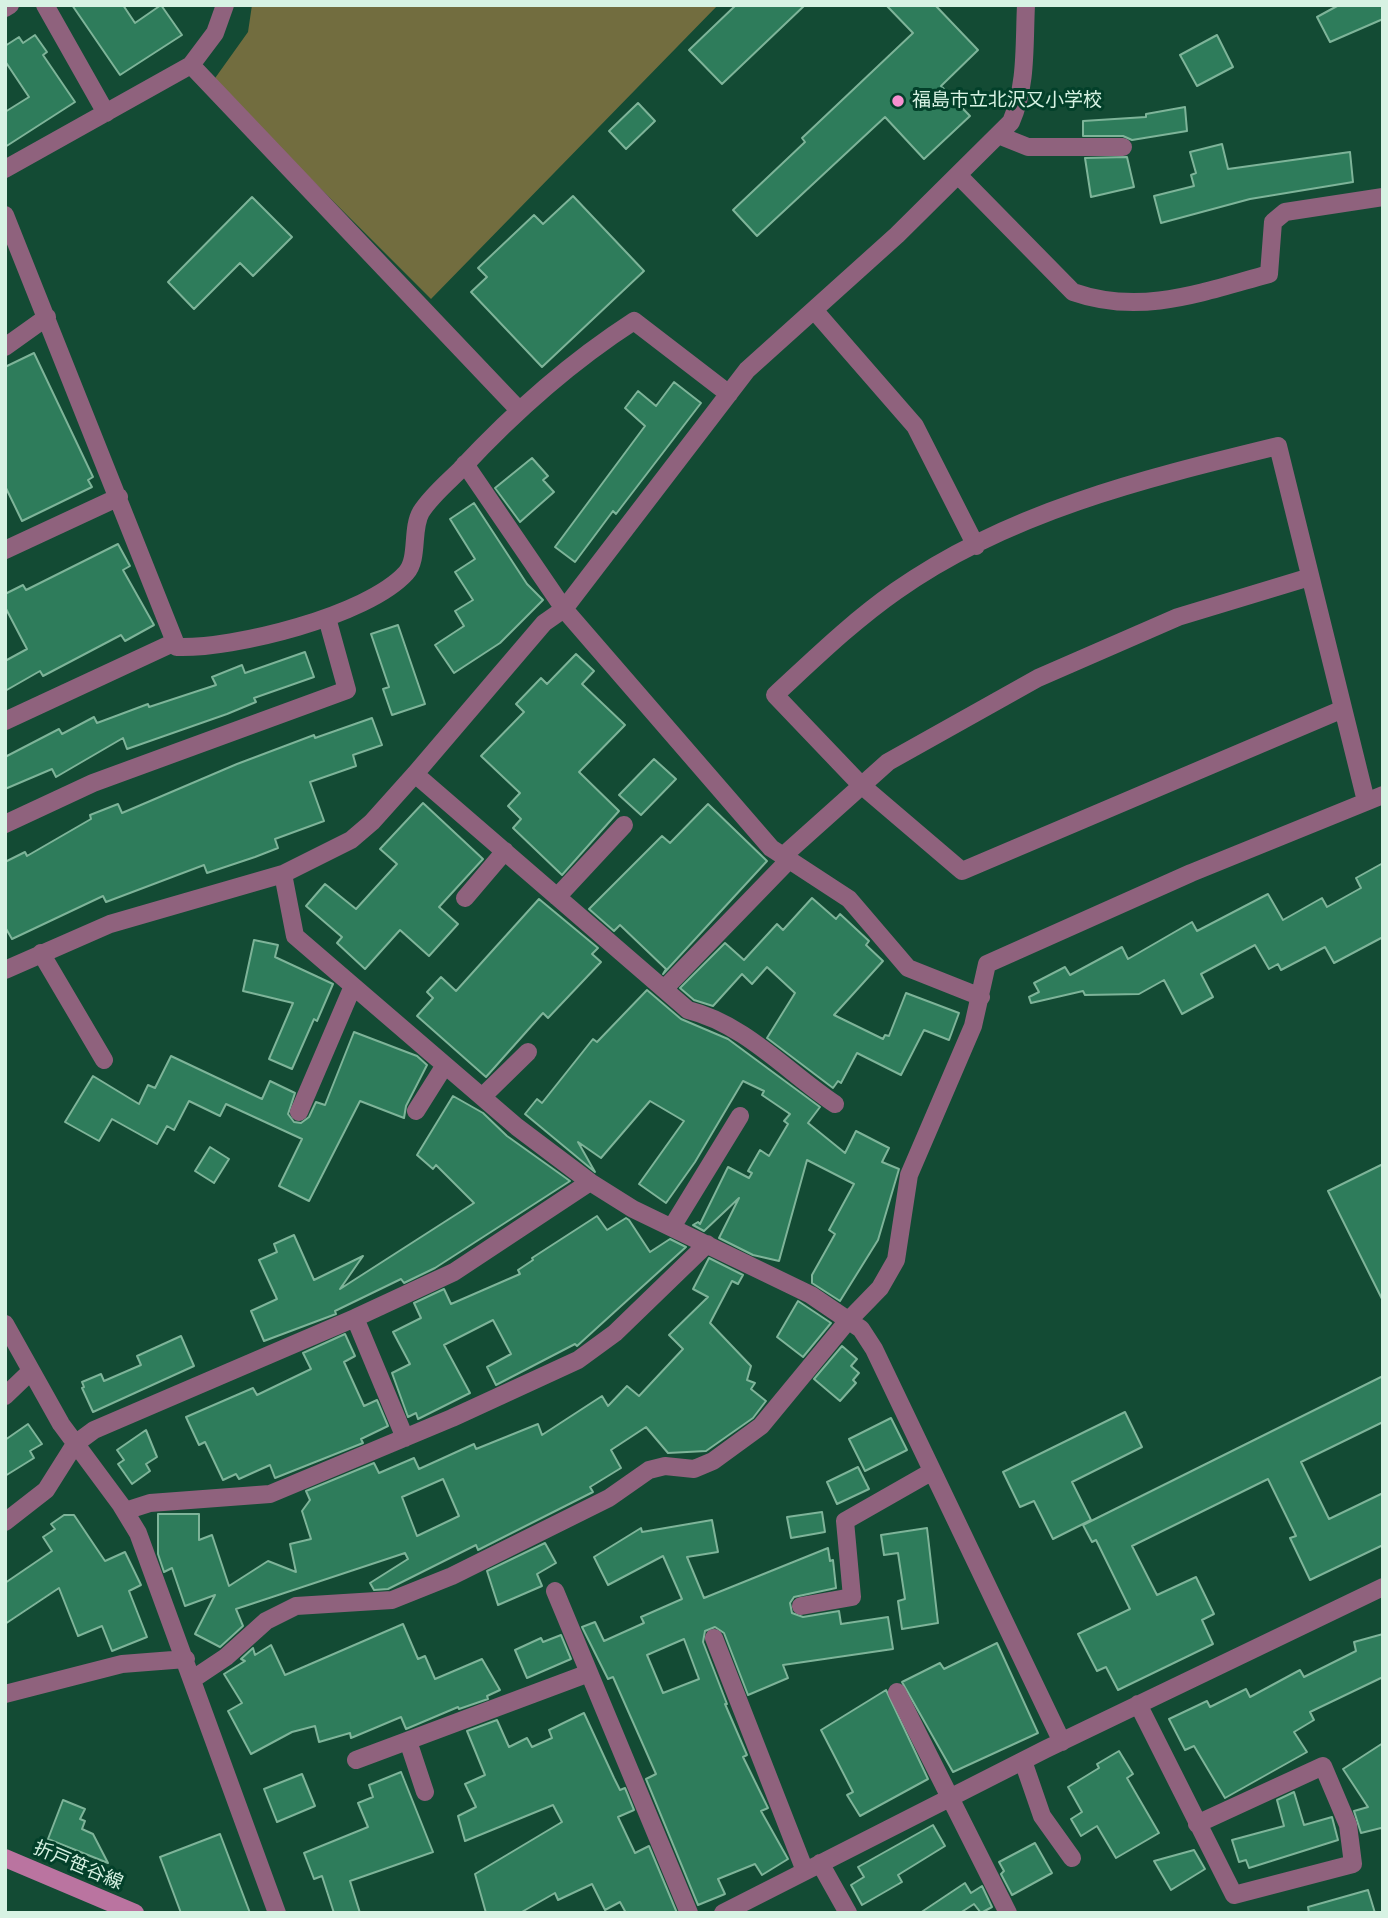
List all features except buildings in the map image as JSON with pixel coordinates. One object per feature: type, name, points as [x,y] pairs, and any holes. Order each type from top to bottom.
[{"type":"main road","name":"折戸笹谷線","points":[[5,1858],[135,1913]]},
{"type":"street","points":[[45,5],[107,113]]},
{"type":"street","points":[[5,169],[191,65],[215,33],[225,5]]},
{"type":"street","points":[[5,970],[110,924],[283,874],[351,840],[372,822],[544,623],[564,609],[747,370],[959,176],[1011,122],[1020,103],[1026,5]]},
{"type":"street","points":[[191,65],[519,410]]},
{"type":"street","points":[[998,135],[1028,147],[1123,147]]},
{"type":"street","points":[[959,176],[1073,292],[1097,301],[1123,305],[1179,298],[1269,274],[1273,222],[1285,212],[1383,197]]},
{"type":"street","points":[[5,215],[177,647],[206,648],[327,618],[383,593],[408,571],[420,513],[465,464],[519,410],[601,343],[635,321],[729,394]]},
{"type":"street","points":[[814,310],[915,426],[976,546]]},
{"type":"street","points":[[5,347],[47,317]]},
{"type":"street","points":[[193,1679],[226,1657],[266,1621],[296,1606],[391,1600],[452,1576],[600,1503],[649,1470],[665,1466],[694,1469],[713,1461],[761,1426],[880,1288],[896,1260],[909,1175],[973,1026],[987,964],[1202,868],[1374,798],[1343,709],[1278,446],[1115,487],[1030,520],[976,546],[897,590],[775,695],[860,784],[962,871],[1343,709]]},
{"type":"street","points":[[465,464],[564,609],[771,848],[849,899],[908,968],[981,997]]},
{"type":"street","points":[[5,550],[119,497]]},
{"type":"street","points":[[664,989],[786,858],[860,784],[888,762],[1038,678],[1178,617],[1310,577]]},
{"type":"street","points":[[5,824],[93,783],[347,690],[327,618]]},
{"type":"street","points":[[5,721],[175,642]]},
{"type":"street","points":[[415,774],[688,1010],[714,1016],[785,1065],[796,1078],[835,1104]]},
{"type":"street","points":[[557,897],[625,825]]},
{"type":"street","points":[[465,898],[505,852]]},
{"type":"street","points":[[283,874],[295,936],[482,1097],[590,1182],[634,1209],[811,1295],[861,1329],[874,1349],[1062,1742]]},
{"type":"street","points":[[41,953],[104,1060]]},
{"type":"street","points":[[299,1112],[353,986]]},
{"type":"street","points":[[482,1097],[528,1052]]},
{"type":"street","points":[[416,1111],[445,1065]]},
{"type":"street","points":[[672,1227],[740,1115]]},
{"type":"street","points":[[5,1522],[46,1490],[75,1444],[94,1430],[355,1318],[454,1272],[590,1182]]},
{"type":"street","points":[[125,1511],[150,1503],[270,1494],[405,1438],[578,1360],[615,1333],[707,1244]]},
{"type":"street","points":[[355,1318],[405,1438]]},
{"type":"street","points":[[5,1324],[30,1372],[75,1444],[125,1511],[138,1533],[278,1913]]},
{"type":"street","points":[[5,1396],[30,1372]]},
{"type":"street","points":[[801,1606],[852,1597],[845,1521],[931,1472]]},
{"type":"street","points":[[723,1913],[1138,1704],[1383,1587]]},
{"type":"street","points":[[555,1591],[689,1913]]},
{"type":"street","points":[[714,1638],[813,1867],[848,1913]]},
{"type":"street","points":[[5,1694],[122,1664],[186,1659]]},
{"type":"street","points":[[356,1760],[589,1673]]},
{"type":"street","points":[[897,1692],[1008,1913]]},
{"type":"street","points":[[1138,1704],[1197,1824],[1234,1895],[1353,1864],[1348,1825],[1323,1766],[1197,1824]]},
{"type":"street","points":[[408,1741],[425,1792]]},
{"type":"street","points":[[1023,1761],[1042,1816],[1072,1858]]},
{"type":"shaded area","points":[[252,5],[718,5],[431,299],[213,81],[248,32]]},
{"type":"place","name":"福島市立北沢又小学校","points":[[898,101]]}]
